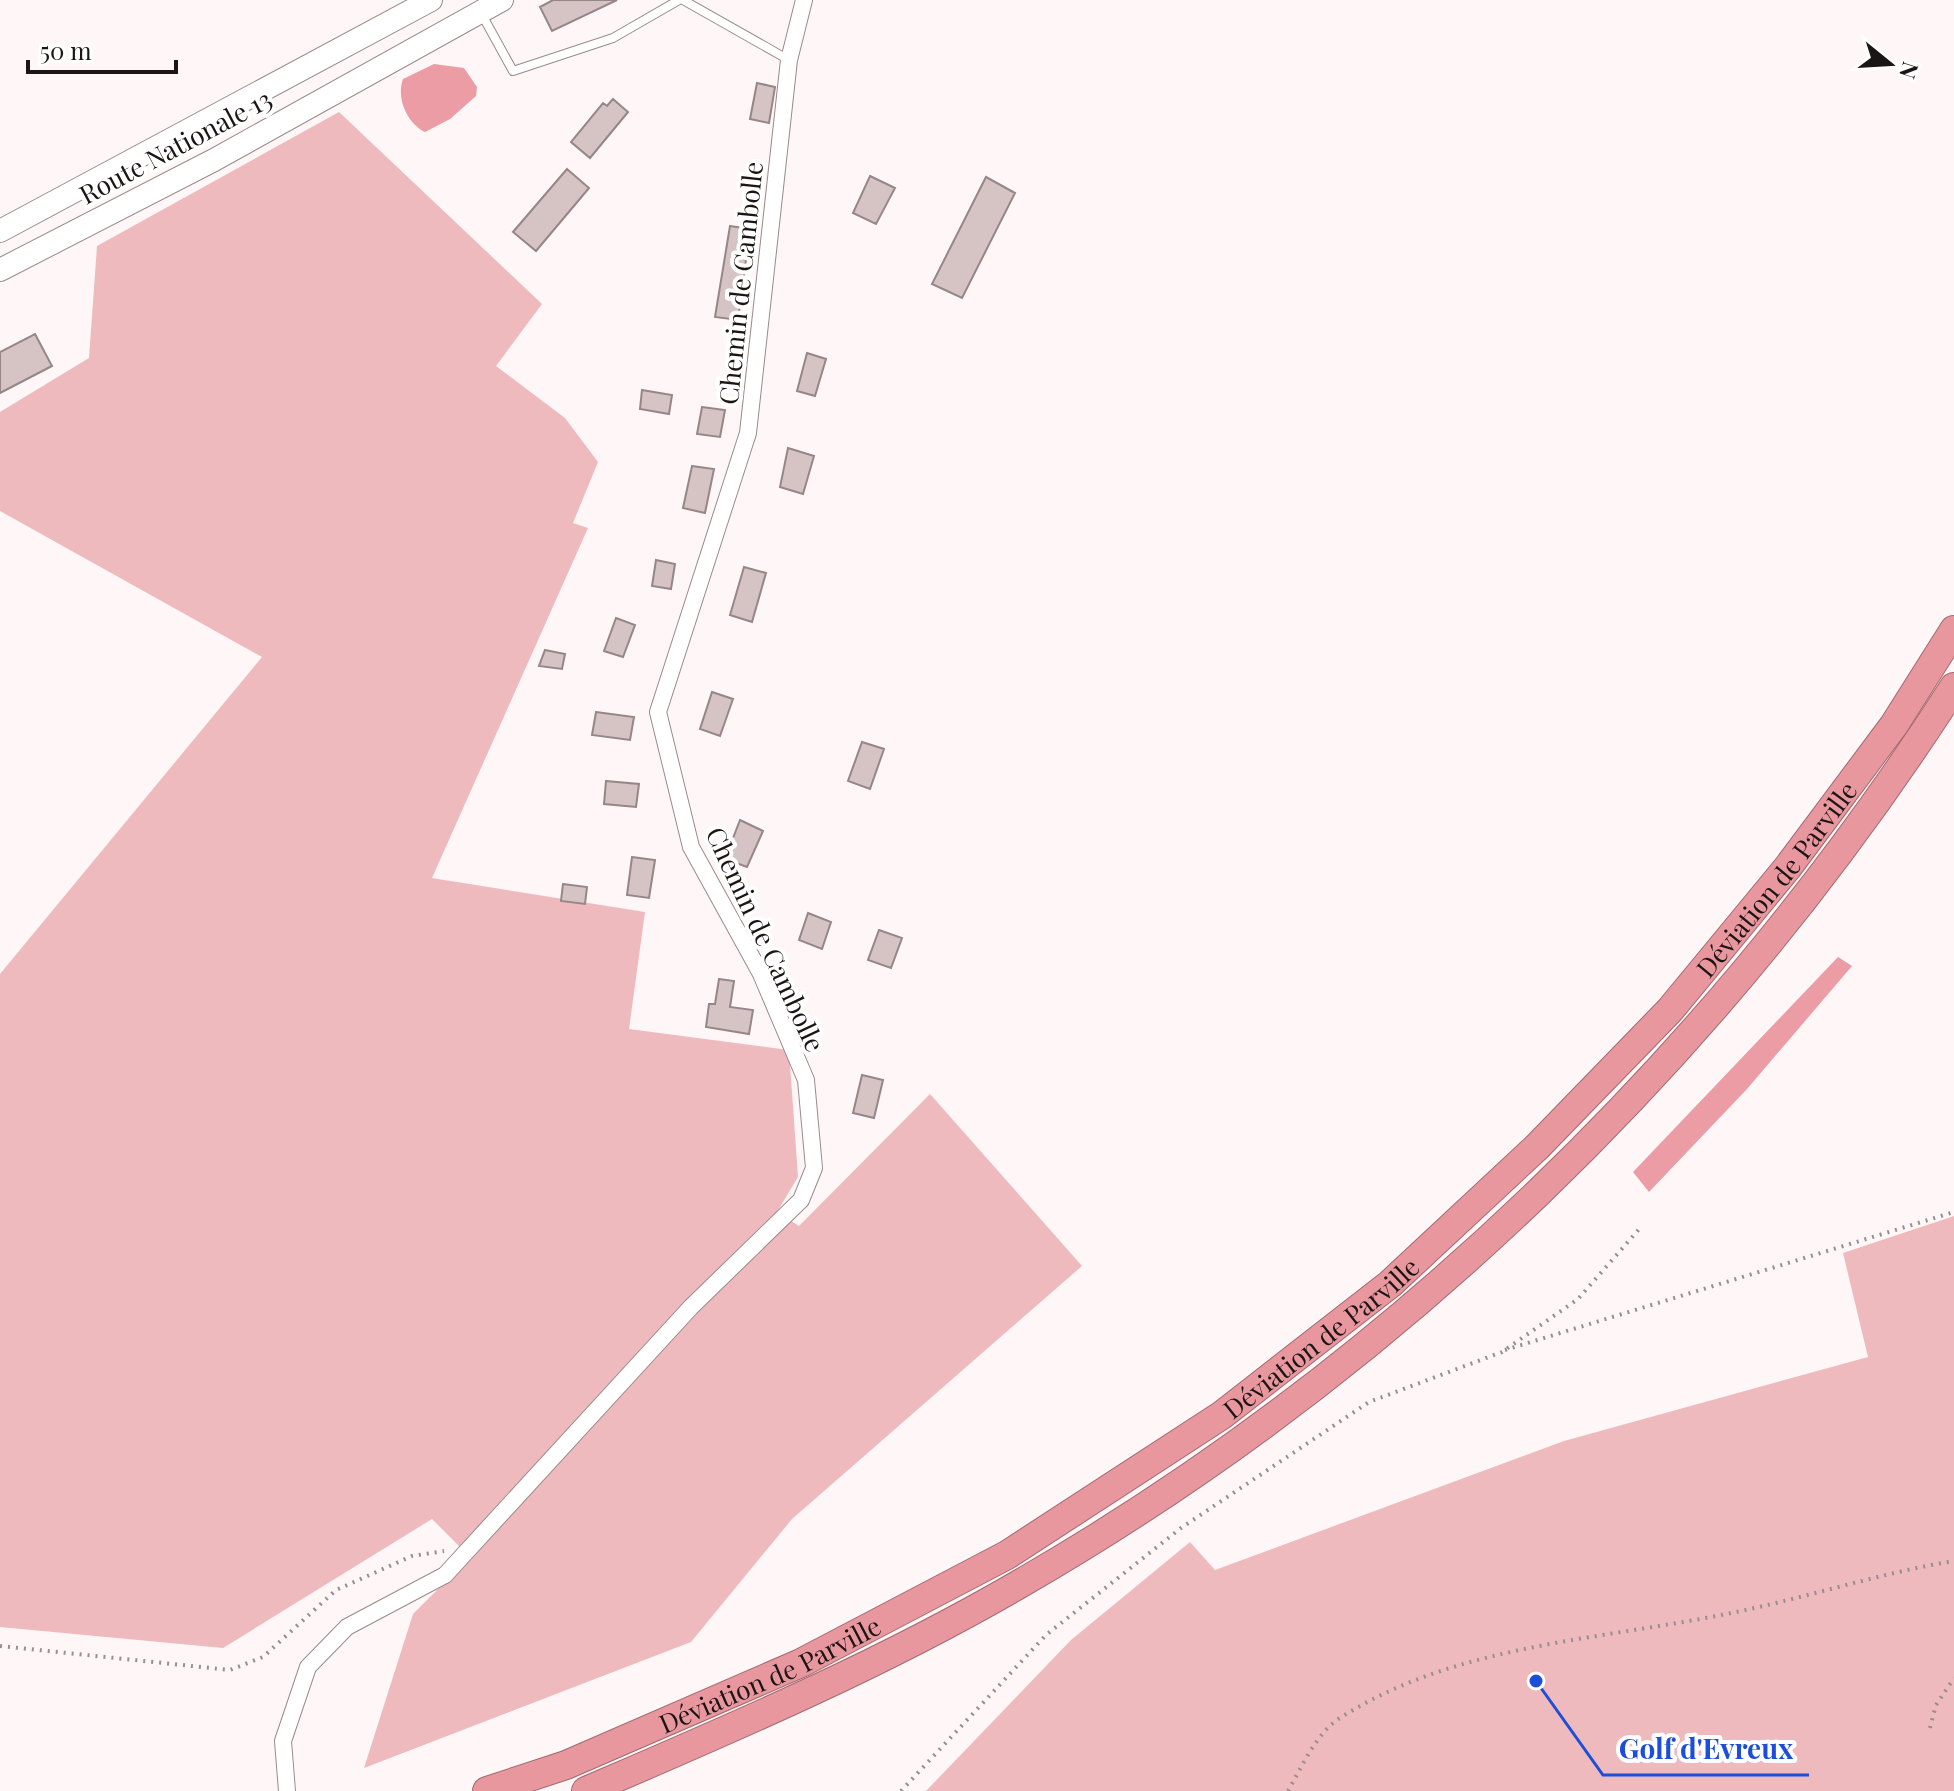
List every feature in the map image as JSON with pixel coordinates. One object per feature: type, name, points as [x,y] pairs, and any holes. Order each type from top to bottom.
[{"type":"highway","name":"Déviation de Parville","points":[[487,1791],[566,1765],[801,1663],[1007,1555],[1222,1415],[1390,1284],[1537,1147],[1670,1010],[1832,808],[1894,725],[1954,630]]},
{"type":"highway","name":"Déviation de Parville","points":[[586,1791],[814,1692],[1015,1587],[1206,1468],[1404,1314],[1558,1174],[1693,1033],[1813,887],[1919,742],[1954,687]]},
{"type":"main road","name":"Route Nationale 13","points":[[0,231],[431,0]]},
{"type":"main road","name":"Route Nationale 13","points":[[0,270],[214,160],[502,0]]},
{"type":"street","name":"Chemin de Cambolle","points":[[287,1791],[283,1741],[308,1667],[347,1627],[445,1575],[691,1307],[801,1200],[814,1168],[806,1080],[761,974],[691,847],[658,712],[748,433],[789,60],[804,0]]},
{"type":"lane","points":[[481,13],[513,71],[613,38],[681,0],[789,60]]},
{"type":"path","points":[[901,1791],[1046,1635],[1181,1528],[1369,1402],[1502,1352],[1954,1212]]},
{"type":"path","points":[[1502,1352],[1578,1299],[1641,1227]]},
{"type":"path","points":[[0,1646],[230,1670],[263,1657],[336,1590],[412,1556],[436,1550],[463,1555]]},
{"type":"path","points":[[1288,1791],[1337,1719],[1388,1693],[1479,1658],[1736,1612],[1903,1569],[1954,1561]]},
{"type":"path","points":[[1930,1728],[1936,1705],[1954,1678]]},
{"type":"shaded area","points":[[434,64],[464,68],[477,87],[476,96],[450,119],[425,132],[408,116],[402,102],[401,86],[403,79]]},
{"type":"shaded area","points":[[339,112],[542,304],[496,366],[565,418],[598,462],[573,523],[588,528],[432,878],[645,912],[629,1029],[789,1050],[798,1177],[777,1212],[799,1226],[930,1094],[1082,1266],[792,1519],[691,1642],[364,1768],[413,1614],[470,1557],[432,1519],[223,1648],[0,1627],[0,974],[262,657],[0,511],[0,412],[89,358],[97,246]]},
{"type":"shaded area","points":[[1838,957],[1852,966],[1747,1089],[1649,1192],[1633,1172]]},
{"type":"shaded area","points":[[1954,1216],[1954,1791],[926,1791],[1071,1640],[1190,1542],[1215,1570],[1564,1441],[1868,1357],[1843,1253]]},
{"type":"building","points":[[553,0],[617,0],[552,31],[540,7]]},
{"type":"building","points":[[757,83],[775,87],[769,123],[750,119]]},
{"type":"building","points":[[613,99],[628,112],[590,158],[571,142],[603,103],[607,106]]},
{"type":"building","points":[[567,169],[589,188],[536,251],[513,232]]},
{"type":"building","points":[[870,176],[895,188],[876,224],[853,213]]},
{"type":"building","points":[[986,177],[1015,193],[962,298],[932,284]]},
{"type":"building","points":[[730,226],[750,229],[738,320],[715,317]]},
{"type":"building","points":[[35,334],[52,366],[0,393],[0,352]]},
{"type":"building","points":[[807,353],[826,359],[815,396],[797,391]]},
{"type":"building","points":[[642,390],[672,395],[669,414],[640,409]]},
{"type":"building","points":[[702,407],[725,410],[720,437],[697,434]]},
{"type":"building","points":[[788,448],[814,456],[803,494],[780,487]]},
{"type":"building","points":[[692,466],[714,469],[705,513],[683,508]]},
{"type":"building","points":[[656,560],[675,564],[671,589],[652,586]]},
{"type":"building","points":[[744,567],[766,573],[752,622],[730,615]]},
{"type":"building","points":[[616,618],[635,625],[623,657],[604,651]]},
{"type":"building","points":[[545,650],[565,654],[562,669],[539,666]]},
{"type":"building","points":[[712,692],[733,699],[720,736],[700,729]]},
{"type":"building","points":[[596,712],[634,717],[630,740],[592,735]]},
{"type":"building","points":[[862,742],[884,749],[870,789],[848,781]]},
{"type":"building","points":[[606,781],[639,784],[636,807],[604,804]]},
{"type":"building","points":[[740,820],[763,831],[747,867],[725,859]]},
{"type":"building","points":[[632,857],[655,860],[649,898],[627,895]]},
{"type":"building","points":[[563,884],[587,887],[585,904],[561,901]]},
{"type":"building","points":[[808,913],[831,922],[822,949],[799,940]]},
{"type":"building","points":[[879,930],[902,938],[891,968],[868,960]]},
{"type":"building","points":[[719,979],[734,981],[730,1007],[753,1010],[749,1034],[706,1027],[709,1004],[715,1004]]},
{"type":"building","points":[[862,1075],[883,1080],[874,1118],[853,1113]]},
{"type":"place","name":"Golf d'Evreux","points":[[1536,1681]]}]
